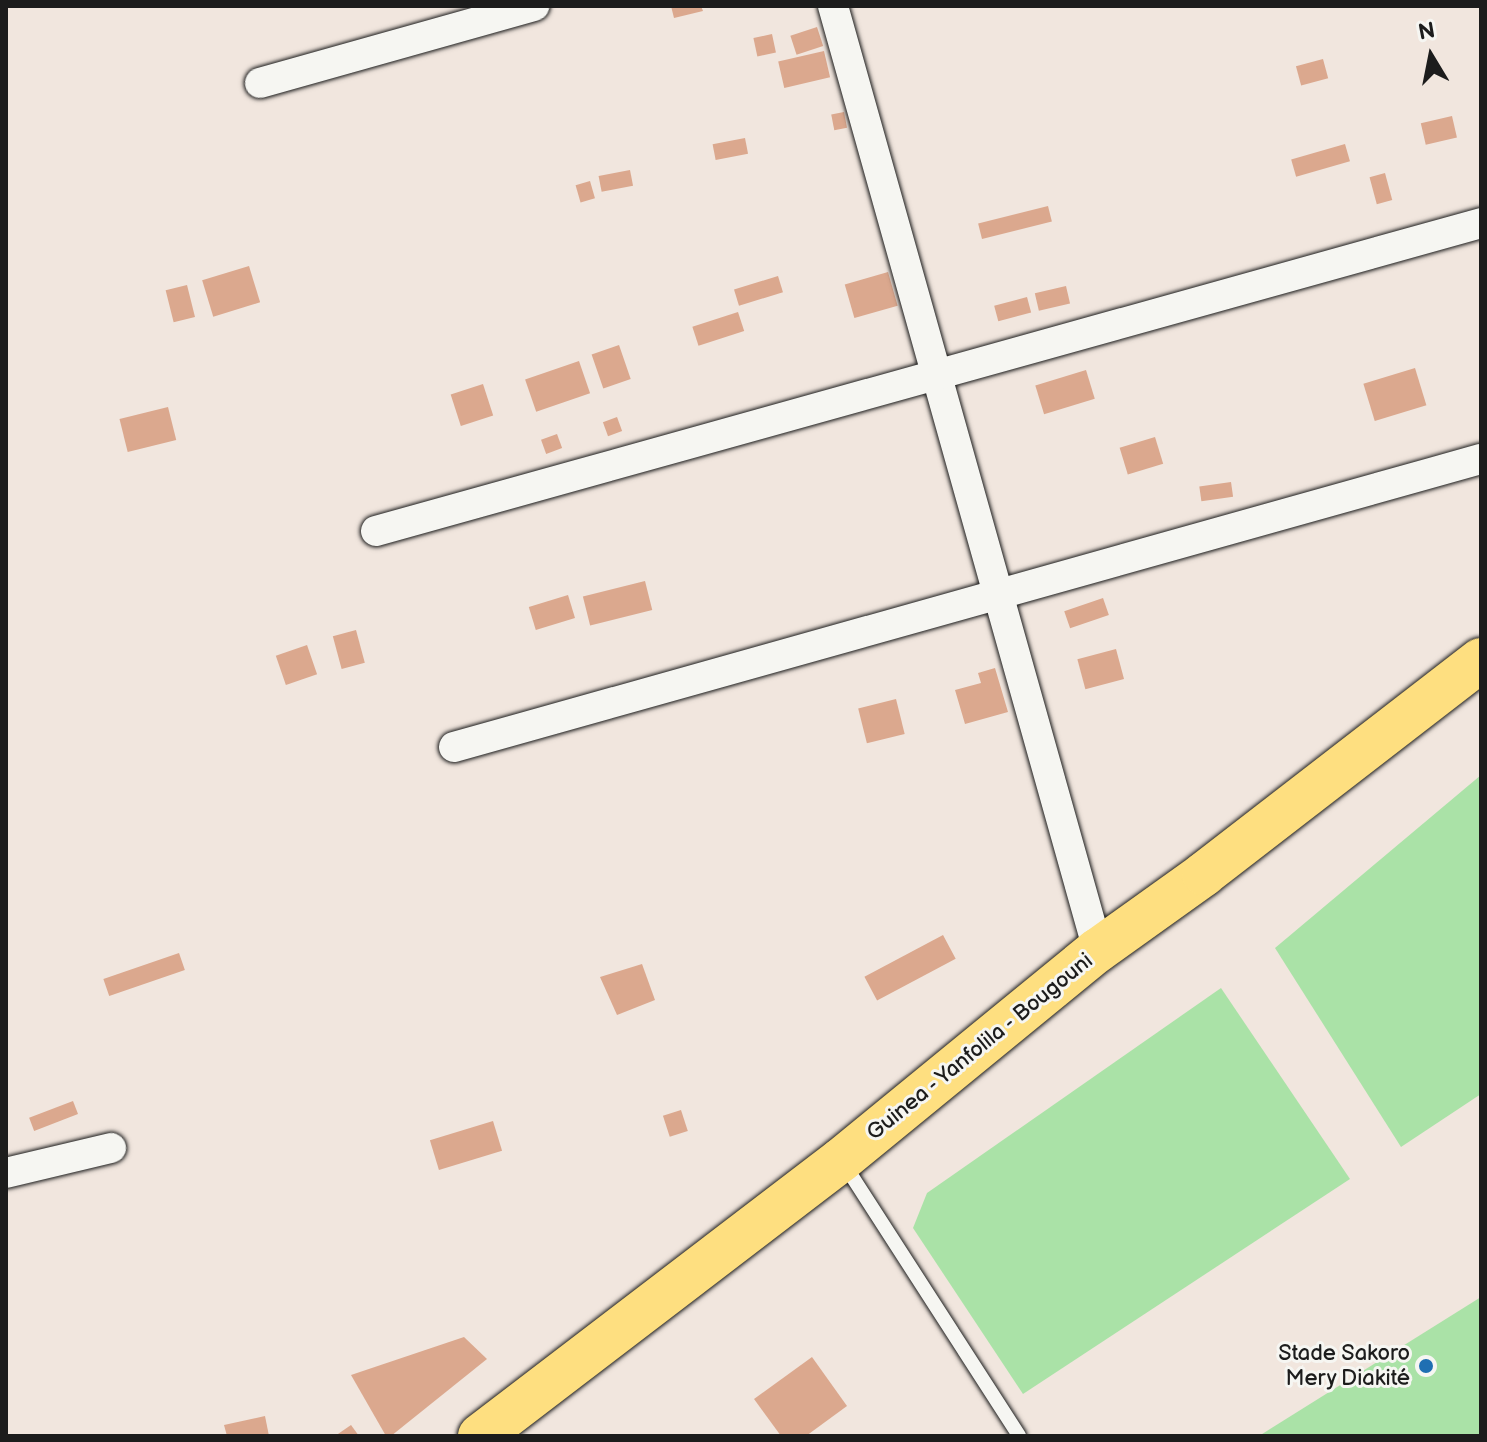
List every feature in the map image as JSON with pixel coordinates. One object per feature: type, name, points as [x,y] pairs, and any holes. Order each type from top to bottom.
[{"type":"main road","name":"Guinea - Yanfolila - Bougouni","points":[[480,1436],[841,1160],[1098,950],[1204,874],[1481,660]]},
{"type":"street","points":[[260,83],[534,6]]},
{"type":"street","points":[[833,6],[1098,950]]},
{"type":"street","points":[[376,531],[1481,223]]},
{"type":"street","points":[[454,747],[1481,459]]},
{"type":"street","points":[[6,1173],[111,1148]]},
{"type":"lane","points":[[841,1160],[1019,1436]]},
{"type":"green space","points":[[1481,775],[1481,1094],[1401,1147],[1275,948]]},
{"type":"green space","points":[[1221,988],[1350,1179],[1023,1394],[913,1228],[927,1193]]},
{"type":"green space","name":"Stade Sakoro Mery Diakité","points":[[1481,1297],[1481,1436],[1259,1436]]},
{"type":"building","points":[[671,6],[701,6],[703,11],[674,18]]},
{"type":"building","points":[[817,27],[823,46],[797,55],[790,36]]},
{"type":"building","points":[[772,34],[776,53],[757,57],[753,38]]},
{"type":"building","points":[[824,51],[830,77],[784,88],[778,62]]},
{"type":"building","points":[[1323,59],[1328,78],[1301,86],[1296,66]]},
{"type":"building","points":[[844,112],[847,128],[834,130],[831,114]]},
{"type":"building","points":[[1452,116],[1457,137],[1426,145],[1421,123]]},
{"type":"building","points":[[745,138],[748,154],[716,160],[713,144]]},
{"type":"building","points":[[1345,144],[1350,161],[1296,177],[1291,159]]},
{"type":"building","points":[[630,170],[633,186],[602,192],[599,176]]},
{"type":"building","points":[[1385,173],[1392,200],[1377,204],[1370,177]]},
{"type":"building","points":[[590,181],[595,198],[581,202],[576,185]]},
{"type":"building","points":[[1048,206],[1052,222],[982,239],[978,223]]},
{"type":"building","points":[[249,266],[260,302],[213,317],[202,280]]},
{"type":"building","points":[[888,272],[898,306],[854,318],[845,284]]},
{"type":"building","points":[[778,276],[783,292],[739,306],[734,289]]},
{"type":"building","points":[[187,285],[195,317],[174,322],[166,290]]},
{"type":"building","points":[[1066,286],[1070,304],[1039,311],[1035,293]]},
{"type":"building","points":[[1027,297],[1031,312],[998,321],[994,306]]},
{"type":"building","points":[[738,312],[744,331],[699,346],[692,327]]},
{"type":"building","points":[[619,345],[631,379],[603,388],[592,354]]},
{"type":"building","points":[[579,361],[590,393],[536,412],[525,380]]},
{"type":"building","points":[[1415,368],[1426,405],[1375,421],[1363,384]]},
{"type":"building","points":[[1086,370],[1095,399],[1044,414],[1035,385]]},
{"type":"building","points":[[483,384],[493,415],[461,426],[451,395]]},
{"type":"building","points":[[168,407],[176,440],[128,452],[119,419]]},
{"type":"building","points":[[617,417],[622,431],[608,436],[603,422]]},
{"type":"building","points":[[557,434],[562,448],[546,454],[541,440]]},
{"type":"building","points":[[1155,437],[1163,464],[1128,475],[1120,448]]},
{"type":"building","points":[[1231,482],[1233,497],[1201,501],[1199,486]]},
{"type":"building","points":[[645,581],[652,610],[590,626],[583,596]]},
{"type":"building","points":[[568,595],[575,618],[536,630],[529,607]]},
{"type":"building","points":[[1103,598],[1109,615],[1070,628],[1064,611]]},
{"type":"building","points":[[356,630],[365,663],[342,669],[333,636]]},
{"type":"building","points":[[307,645],[317,674],[286,685],[276,656]]},
{"type":"building","points":[[1116,649],[1124,679],[1085,689],[1077,659]]},
{"type":"building","points":[[995,668],[1008,712],[965,724],[955,690],[981,683],[978,673]]},
{"type":"building","points":[[896,699],[905,734],[867,743],[858,708]]},
{"type":"building","points":[[943,935],[956,959],[877,1001],[864,977]]},
{"type":"building","points":[[179,953],[185,970],[109,996],[103,979]]},
{"type":"building","points":[[642,964],[655,1000],[617,1015],[600,977]]},
{"type":"building","points":[[73,1101],[78,1114],[34,1131],[29,1118]]},
{"type":"building","points":[[681,1110],[688,1131],[670,1137],[663,1116]]},
{"type":"building","points":[[493,1121],[502,1151],[439,1170],[430,1140]]},
{"type":"building","points":[[464,1337],[487,1359],[391,1436],[386,1436],[351,1375]]},
{"type":"building","points":[[812,1357],[847,1406],[806,1436],[781,1436],[754,1399]]},
{"type":"building","points":[[265,1416],[269,1436],[227,1436],[224,1425]]},
{"type":"building","points":[[351,1425],[359,1436],[335,1436]]},
{"type":"place","name":"Stade Sakoro Mery Diakité","points":[[1426,1366]]}]
